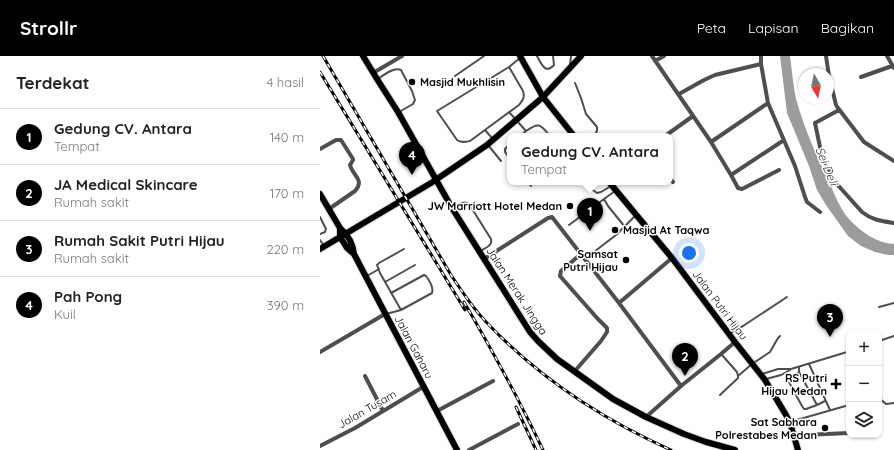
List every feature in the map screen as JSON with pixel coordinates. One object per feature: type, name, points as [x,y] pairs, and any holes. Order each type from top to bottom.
[{"type":"main road","name":"Jalan Merak Jingga","points":[[363,56],[398,112],[452,208],[530,332],[538,342],[556,359],[613,399],[646,417],[684,434],[735,450]]},
{"type":"main road","points":[[322,248],[437,180],[493,140],[543,97],[581,56]]},
{"type":"main road","points":[[520,57],[543,97],[572,133]]},
{"type":"main road","name":"Jalan Putri Hijau","points":[[612,186],[672,258],[734,342],[761,374],[790,423],[798,450]]},
{"type":"main road","name":"Jalan Gaharu","points":[[320,194],[340,228],[346,233],[353,246],[354,254]]},
{"type":"main road","points":[[340,228],[340,237]]},
{"type":"main road","name":"Jalan Gaharu","points":[[340,237],[347,248],[354,254],[457,450]]},
{"type":"street","points":[[375,76],[402,56]]},
{"type":"street","points":[[652,56],[711,142],[738,188],[742,189],[779,170]]},
{"type":"street","points":[[656,60],[664,56]]},
{"type":"street","points":[[761,56],[768,103],[795,166],[807,202],[820,212]]},
{"type":"street","points":[[826,56],[829,76],[836,105],[839,110],[864,142],[894,161]]},
{"type":"street","points":[[862,77],[893,67],[887,56]]},
{"type":"street","points":[[679,94],[715,75],[761,64]]},
{"type":"street","points":[[711,142],[768,103]]},
{"type":"street","points":[[825,163],[815,123],[839,110]]},
{"type":"street","points":[[669,133],[693,116]]},
{"type":"street","points":[[320,149],[336,140],[341,140],[353,159],[350,165],[360,184],[355,192],[329,209]]},
{"type":"street","points":[[731,174],[784,140]]},
{"type":"street","points":[[836,183],[866,215],[872,219],[894,224]]},
{"type":"street","points":[[484,259],[550,217],[554,219],[681,386]]},
{"type":"street","points":[[574,372],[608,332],[560,276],[561,271],[581,254]]},
{"type":"street","points":[[619,303],[672,258]]},
{"type":"street","points":[[320,352],[385,314]]},
{"type":"street","points":[[646,417],[734,342]]},
{"type":"street","points":[[365,376],[383,412]]},
{"type":"street","points":[[437,411],[493,381]]},
{"type":"street","name":"Jalan Tusam","points":[[320,446],[383,412],[423,387]]},
{"type":"street","points":[[469,450],[518,424]]},
{"type":"street","points":[[794,437],[804,435],[846,433]]},
{"type":"lane","points":[[455,76],[479,57],[484,56]]},
{"type":"lane","points":[[537,56],[544,67],[548,69],[554,65],[553,56]]},
{"type":"lane","points":[[569,69],[571,56]]},
{"type":"lane","points":[[509,67],[525,95],[524,99],[470,141],[463,143],[457,140],[437,111],[509,67],[520,57]]},
{"type":"lane","points":[[375,76],[397,69],[401,70],[415,100],[413,104],[398,112]]},
{"type":"lane","points":[[575,84],[586,114],[597,127],[596,133]]},
{"type":"lane","points":[[509,112],[526,131]]},
{"type":"lane","points":[[524,133],[535,125],[542,127],[547,133]]},
{"type":"lane","points":[[485,130],[493,140]]},
{"type":"lane","points":[[487,144],[502,161]]},
{"type":"lane","points":[[588,185],[597,193],[612,186]]},
{"type":"lane","points":[[568,225],[604,199],[612,186]]},
{"type":"lane","points":[[604,199],[624,227]]},
{"type":"lane","points":[[452,208],[463,202],[469,204],[492,242],[480,252]]},
{"type":"lane","points":[[590,255],[637,215]]},
{"type":"lane","points":[[320,217],[326,229],[325,232],[320,234]]},
{"type":"lane","points":[[320,240],[322,248]]},
{"type":"lane","points":[[401,310],[377,265],[404,248]]},
{"type":"lane","points":[[385,282],[415,265]]},
{"type":"lane","points":[[366,276],[379,270]]},
{"type":"lane","points":[[385,314],[401,310],[432,293],[433,291],[426,276],[424,275],[391,292]]},
{"type":"lane","points":[[729,334],[787,297]]},
{"type":"lane","points":[[879,307],[894,303]]},
{"type":"lane","points":[[720,396],[738,378],[738,376],[770,352],[780,336]]},
{"type":"lane","points":[[882,340],[894,336]]},
{"type":"lane","points":[[761,374],[778,369],[791,369],[799,367],[846,352]]},
{"type":"lane","points":[[721,354],[737,372],[738,376]]},
{"type":"lane","points":[[809,364],[830,411]]},
{"type":"lane","points":[[799,367],[799,372],[817,405]]},
{"type":"lane","points":[[765,380],[781,375],[791,369]]},
{"type":"lane","points":[[799,372],[789,379],[789,382],[804,409],[825,401]]},
{"type":"lane","points":[[882,401],[886,404],[894,403]]},
{"type":"lane","points":[[790,423],[846,407]]},
{"type":"shaded area","points":[[780,56],[790,56],[796,99],[803,121],[841,207],[849,219],[869,236],[881,242],[894,244],[894,255],[875,252],[861,246],[848,236],[817,190],[809,166],[787,113]]},
{"type":"tunnel","points":[[825,163],[829,170]]},
{"type":"tunnel","points":[[830,172],[836,183]]},
{"type":"railway","points":[[323,56],[451,275],[469,302],[510,345],[530,364],[552,381],[598,412],[671,450]]},
{"type":"railway","points":[[320,72],[465,310]]},
{"type":"railway","points":[[464,302],[505,375],[543,450]]},
{"type":"railway","points":[[516,407],[536,450]]},
{"type":"place","name":"Masjid Mukhlisin","points":[[412,82]]},
{"type":"place","name":"Pah Pong","points":[[412,175]]},
{"type":"place","name":"JW Marriott Hotel Medan","points":[[570,206]]},
{"type":"place","name":"Masjid At Taqwa","points":[[615,230]]},
{"type":"place","name":"Gedung CV. Antara","points":[[590,231]]},
{"type":"place","name":"Samsat Putri Hijau","points":[[626,260]]},
{"type":"place","name":"Rumah Sakit Putri Hijau","points":[[830,337]]},
{"type":"place","name":"JA Medical Skincare","points":[[685,376]]},
{"type":"place","name":"RS Putri Hijau Medan","points":[[836,384]]},
{"type":"place","name":"Sat Sabhara Polrestabes Medan","points":[[825,428]]},
{"type":"water label","name":"Sei Deli","points":[[827,166]]}]
